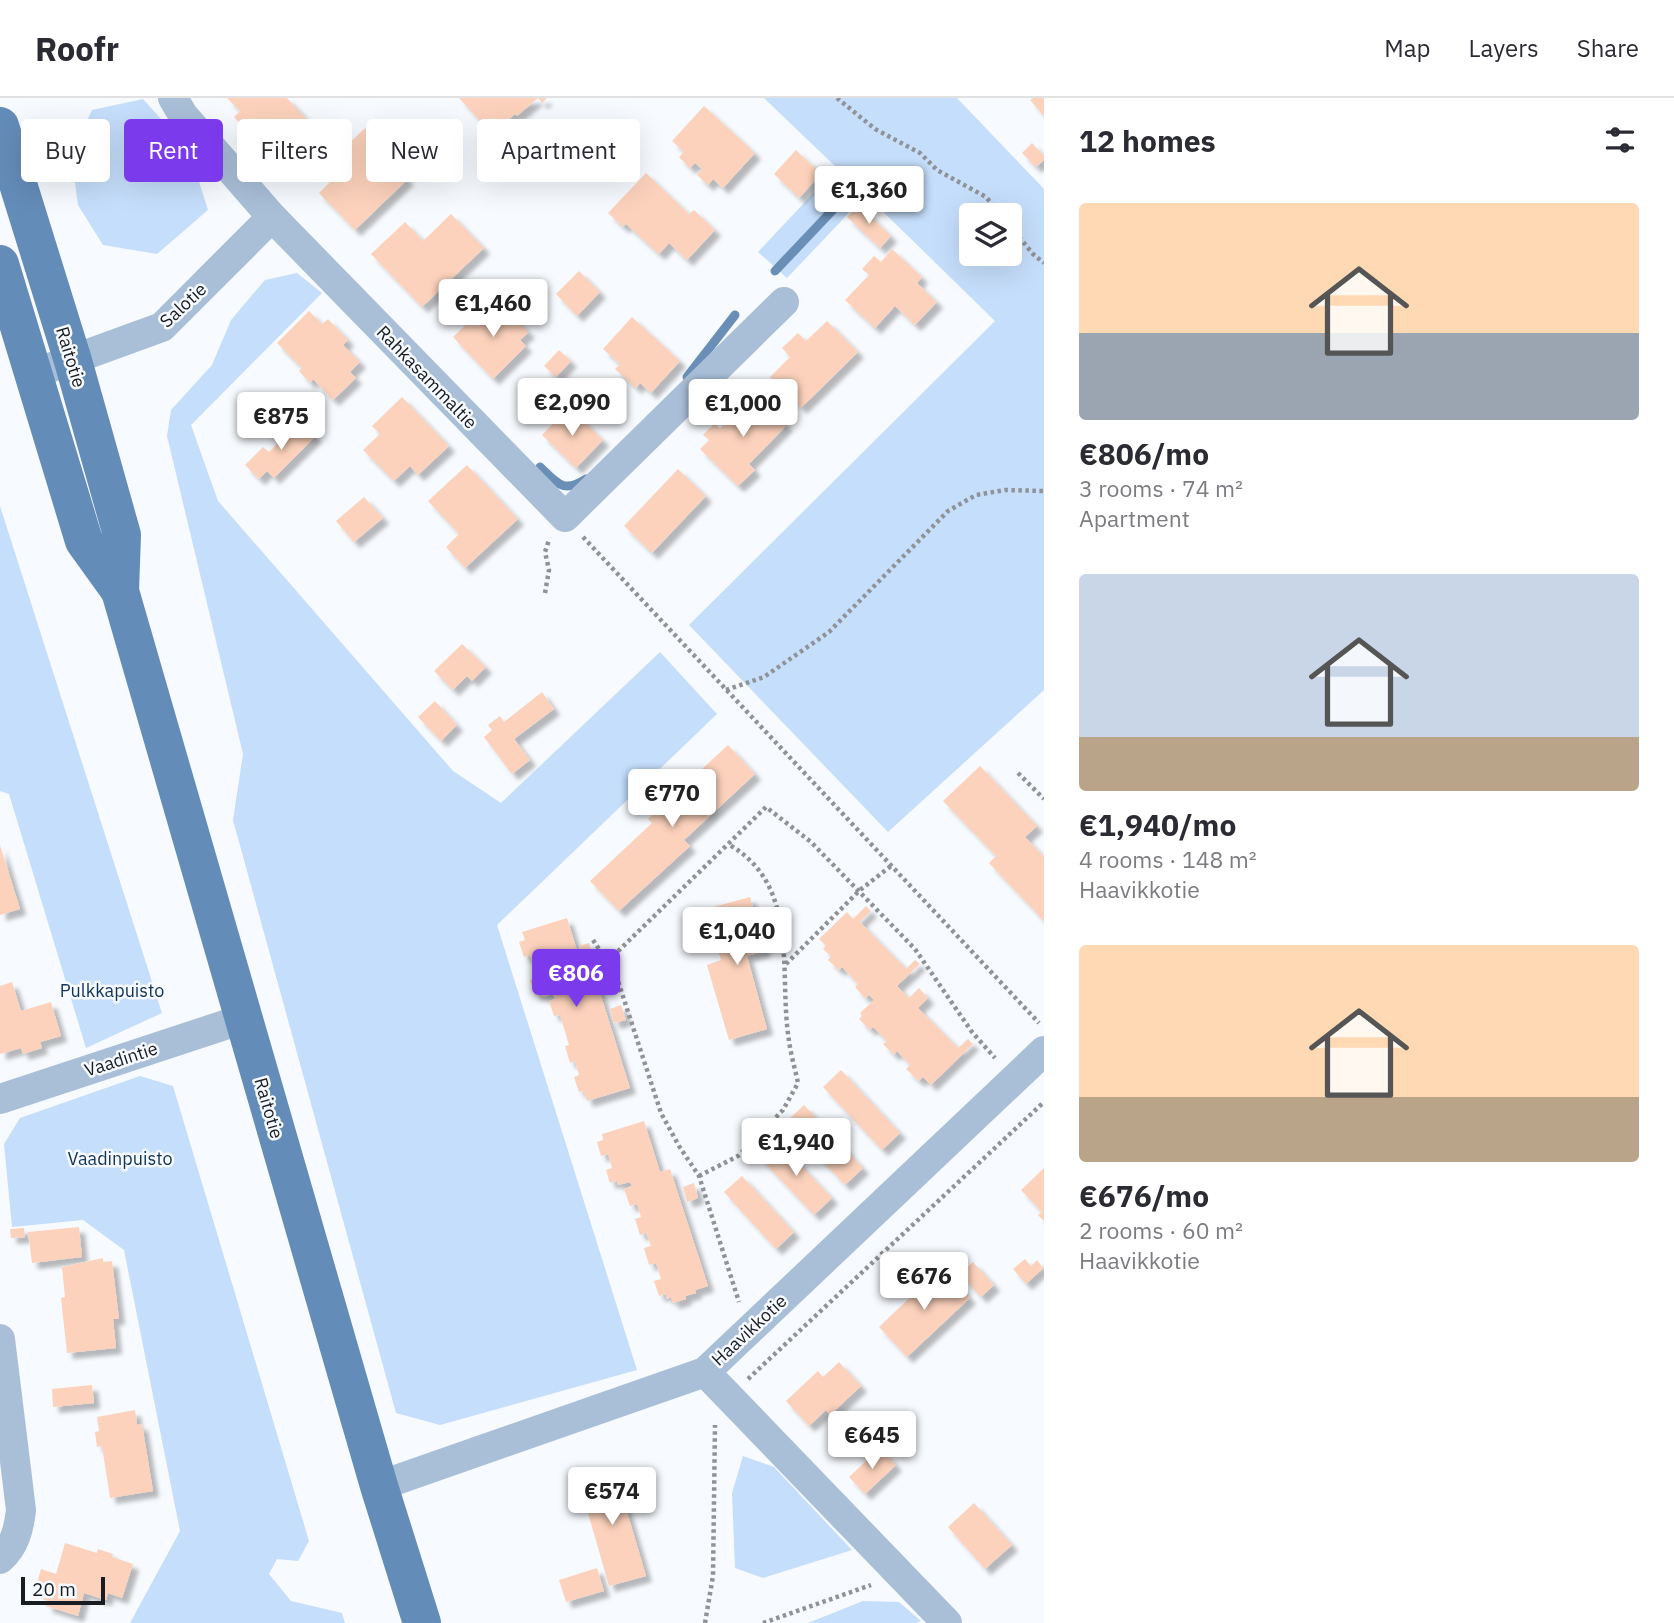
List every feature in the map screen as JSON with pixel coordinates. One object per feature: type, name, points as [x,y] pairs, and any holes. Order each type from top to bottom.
[{"type":"main road","name":"Raitotie","points":[[0,126],[73,361],[122,535],[120,591],[379,1486],[422,1623]]},
{"type":"main road","name":"Raitotie","points":[[0,264],[84,541],[120,591]]},
{"type":"street","name":"Rahkasammaltie","points":[[173,98],[183,115],[272,217],[565,517]]},
{"type":"street","name":"Salotie","points":[[33,374],[162,327],[272,217]]},
{"type":"street","points":[[565,517],[784,302]]},
{"type":"street","name":"Vaadintie","points":[[0,1099],[243,1019]]},
{"type":"street","name":"Haavikkotie","points":[[379,1486],[705,1372],[1044,1051]]},
{"type":"street","points":[[0,1339],[21,1510],[14,1542],[0,1559]]},
{"type":"street","points":[[705,1372],[947,1623]]},
{"type":"path","points":[[837,98],[875,129],[920,153],[937,170],[986,197],[991,203]]},
{"type":"path","points":[[1022,241],[1044,263]]},
{"type":"path","points":[[726,690],[764,677],[829,632],[948,512],[976,495],[1005,490],[1044,491]]},
{"type":"path","points":[[545,593],[549,570],[545,552],[549,538],[565,517],[1044,1029]]},
{"type":"path","points":[[1018,772],[1044,799]]},
{"type":"path","points":[[608,961],[766,807],[811,842],[915,949],[972,1032],[1014,1079]]},
{"type":"path","points":[[699,1176],[738,1156],[783,1110],[798,1083],[789,1040],[786,964],[778,907],[769,886],[743,853],[727,844]]},
{"type":"path","points":[[786,964],[860,890],[891,866]]},
{"type":"path","points":[[593,940],[616,975],[661,1113],[699,1176],[735,1295],[753,1327]]},
{"type":"path","points":[[705,1623],[713,1576],[715,1423],[730,1396],[1044,1102]]},
{"type":"path","points":[[763,1623],[901,1574]]},
{"type":"green space","points":[[764,98],[957,98],[1044,189],[1044,690],[888,832],[689,625],[995,321],[866,195],[787,278],[758,252],[837,168]]},
{"type":"green space","points":[[143,99],[161,119],[124,119],[124,182],[199,182],[208,210],[157,254],[103,245],[78,205],[75,182],[110,182],[110,119],[88,119],[92,110]]},
{"type":"green space","points":[[297,273],[322,293],[191,425],[218,501],[453,771],[501,803],[660,652],[717,714],[497,925],[637,1370],[440,1425],[396,1413],[233,820],[243,754],[167,436],[171,410],[212,365],[231,320],[265,280]]},
{"type":"green space","name":"Pulkkapuisto","points":[[0,506],[162,1013],[86,1048],[9,794],[0,791]]},
{"type":"green space","name":"Vaadinpuisto","points":[[140,1076],[173,1086],[309,1541],[298,1561],[277,1559],[269,1574],[291,1601],[342,1613],[345,1623],[130,1623],[180,1531],[124,1250],[83,1220],[12,1227],[4,1144],[20,1118]]},
{"type":"green space","points":[[743,1456],[774,1467],[852,1550],[763,1578],[735,1568],[732,1493]]},
{"type":"green space","points":[[863,1601],[899,1602],[921,1621],[808,1623]]},
{"type":"building","points":[[227,98],[287,98],[307,119],[237,120],[234,117],[240,111]]},
{"type":"building","points":[[459,98],[538,98],[517,116],[515,114],[509,119],[478,119]]},
{"type":"building","points":[[1044,98],[1044,116],[1030,100]]},
{"type":"building","points":[[704,106],[755,153],[723,188],[713,179],[708,185],[697,175],[702,169],[695,163],[690,168],[679,157],[684,152],[672,141]]},
{"type":"building","points":[[366,129],[366,182],[405,182],[355,230],[319,193],[330,182],[352,182],[352,141]]},
{"type":"building","points":[[1032,143],[1044,156],[1044,160],[1036,167],[1022,153]]},
{"type":"building","points":[[796,150],[821,174],[799,198],[774,174]]},
{"type":"building","points":[[646,173],[689,214],[694,210],[715,230],[687,260],[669,243],[659,254],[626,224],[623,227],[608,213]]},
{"type":"building","points":[[859,205],[891,236],[880,248],[847,217]]},
{"type":"building","points":[[451,214],[484,248],[422,307],[371,254],[405,222],[423,241]]},
{"type":"building","points":[[892,249],[922,277],[917,283],[937,302],[915,325],[895,306],[875,328],[845,300],[869,275],[862,269],[874,256],[881,262]]},
{"type":"building","points":[[579,271],[600,292],[577,316],[556,294]]},
{"type":"building","points":[[486,305],[495,315],[504,307],[529,332],[520,340],[526,346],[493,379],[453,337]]},
{"type":"building","points":[[309,311],[322,324],[328,319],[348,340],[343,345],[360,362],[350,372],[356,378],[333,400],[313,379],[310,383],[299,371],[302,368],[277,343]]},
{"type":"building","points":[[632,317],[680,361],[651,393],[640,383],[636,388],[615,369],[620,364],[603,349]]},
{"type":"building","points":[[827,321],[858,352],[801,408],[770,377],[790,357],[782,348],[798,333],[806,341]]},
{"type":"building","points":[[559,350],[571,361],[556,377],[544,366]]},
{"type":"building","points":[[755,394],[787,425],[749,464],[755,470],[738,486],[700,449],[709,440],[703,435],[715,423],[720,429]]},
{"type":"building","points":[[402,397],[449,446],[418,475],[410,466],[394,481],[363,450],[380,434],[372,426]]},
{"type":"building","points":[[569,407],[603,440],[576,468],[542,435]]},
{"type":"building","points":[[301,421],[316,436],[274,478],[267,471],[259,479],[245,465],[263,447],[269,452]]},
{"type":"building","points":[[467,465],[518,519],[465,568],[446,547],[459,534],[428,501]]},
{"type":"building","points":[[678,469],[706,496],[652,553],[624,526]]},
{"type":"building","points":[[364,497],[383,518],[354,542],[336,521]]},
{"type":"building","points":[[462,644],[486,667],[472,681],[467,676],[453,690],[434,671]]},
{"type":"building","points":[[542,692],[554,709],[514,739],[530,760],[512,774],[484,737],[492,730],[488,725],[500,716],[504,722]]},
{"type":"building","points":[[435,701],[457,725],[441,741],[418,717]]},
{"type":"building","points":[[728,745],[755,774],[684,840],[690,846],[619,911],[590,881],[652,823],[648,819]]},
{"type":"building","points":[[980,766],[1037,826],[1025,837],[1044,857],[1044,921],[989,863],[996,856],[943,801]]},
{"type":"building","points":[[0,845],[20,909],[0,915]]},
{"type":"building","points":[[750,897],[765,951],[747,956],[767,1029],[729,1040],[707,965],[721,960],[706,909]]},
{"type":"building","points":[[866,906],[871,911],[860,922],[906,969],[915,960],[920,964],[897,986],[909,998],[919,988],[928,998],[918,1008],[958,1048],[968,1039],[973,1044],[931,1085],[923,1077],[919,1081],[906,1069],[910,1065],[897,1051],[894,1055],[883,1044],[887,1041],[873,1027],[870,1030],[859,1019],[862,1016],[860,1013],[874,1000],[869,995],[865,998],[855,987],[858,984],[842,967],[839,970],[828,960],[831,956],[823,949],[826,946],[819,939],[847,912],[853,919]]},
{"type":"building","points":[[567,918],[586,980],[595,977],[630,1088],[587,1101],[584,1091],[579,1092],[574,1077],[579,1075],[575,1061],[570,1063],[565,1046],[569,1045],[560,1015],[554,1016],[549,1001],[555,999],[553,994],[543,997],[541,994],[535,995],[530,980],[537,978],[530,955],[524,957],[519,942],[525,940],[522,932]]},
{"type":"building","points":[[589,943],[594,958],[584,961],[579,946]]},
{"type":"building","points":[[12,982],[21,1011],[51,1002],[61,1036],[40,1042],[42,1048],[23,1054],[21,1048],[0,1054],[0,986]]},
{"type":"building","points":[[621,1005],[626,1020],[614,1023],[610,1009]]},
{"type":"building","points":[[841,1070],[900,1133],[882,1150],[823,1087]]},
{"type":"building","points":[[804,1105],[863,1168],[845,1185],[786,1122]]},
{"type":"building","points":[[644,1121],[660,1172],[670,1169],[708,1286],[673,1303],[671,1297],[667,1299],[666,1294],[659,1296],[654,1281],[661,1279],[656,1263],[649,1265],[644,1248],[651,1246],[646,1233],[640,1235],[635,1219],[641,1217],[637,1204],[630,1206],[624,1189],[632,1186],[630,1182],[618,1185],[617,1181],[610,1183],[606,1170],[612,1168],[608,1154],[601,1156],[597,1142],[603,1140],[602,1134]]},
{"type":"building","points":[[779,1142],[832,1198],[814,1215],[761,1159]]},
{"type":"building","points":[[1044,1168],[1044,1221],[1038,1215],[1042,1212],[1021,1190]]},
{"type":"building","points":[[742,1176],[794,1232],[776,1249],[724,1192]]},
{"type":"building","points":[[694,1183],[698,1198],[687,1202],[683,1187]]},
{"type":"building","points":[[79,1227],[82,1257],[32,1263],[28,1232]]},
{"type":"building","points":[[24,1228],[25,1237],[11,1238],[10,1229]]},
{"type":"building","points":[[103,1258],[103,1262],[112,1261],[119,1319],[113,1319],[116,1348],[67,1353],[61,1298],[65,1297],[62,1267]]},
{"type":"building","points":[[1025,1259],[1031,1266],[1037,1260],[1043,1268],[1026,1284],[1013,1269]]},
{"type":"building","points":[[973,1262],[994,1285],[981,1297],[960,1274]]},
{"type":"building","points":[[941,1268],[970,1298],[907,1357],[879,1327]]},
{"type":"building","points":[[839,1362],[861,1386],[830,1415],[826,1410],[809,1426],[786,1401],[818,1371],[823,1377]]},
{"type":"building","points":[[92,1385],[94,1403],[53,1407],[52,1389]]},
{"type":"building","points":[[135,1410],[137,1425],[142,1424],[153,1491],[110,1498],[102,1446],[97,1447],[97,1417]]},
{"type":"building","points":[[880,1448],[896,1465],[865,1494],[849,1477]]},
{"type":"building","points":[[614,1468],[646,1576],[609,1586],[578,1478]]},
{"type":"building","points":[[974,1503],[1012,1545],[985,1569],[948,1527]]},
{"type":"building","points":[[65,1543],[97,1553],[98,1549],[133,1564],[122,1598],[108,1593],[106,1600],[84,1593],[78,1616],[46,1606],[48,1601],[42,1599],[44,1593],[35,1590],[41,1569],[56,1574]]},
{"type":"building","points":[[597,1568],[604,1591],[566,1602],[559,1580]]},
{"type":"waterway","points":[[775,271],[847,195]]},
{"type":"waterway","points":[[687,377],[735,315]]},
{"type":"waterway","points":[[540,467],[561,485],[572,486],[586,479]]}]
